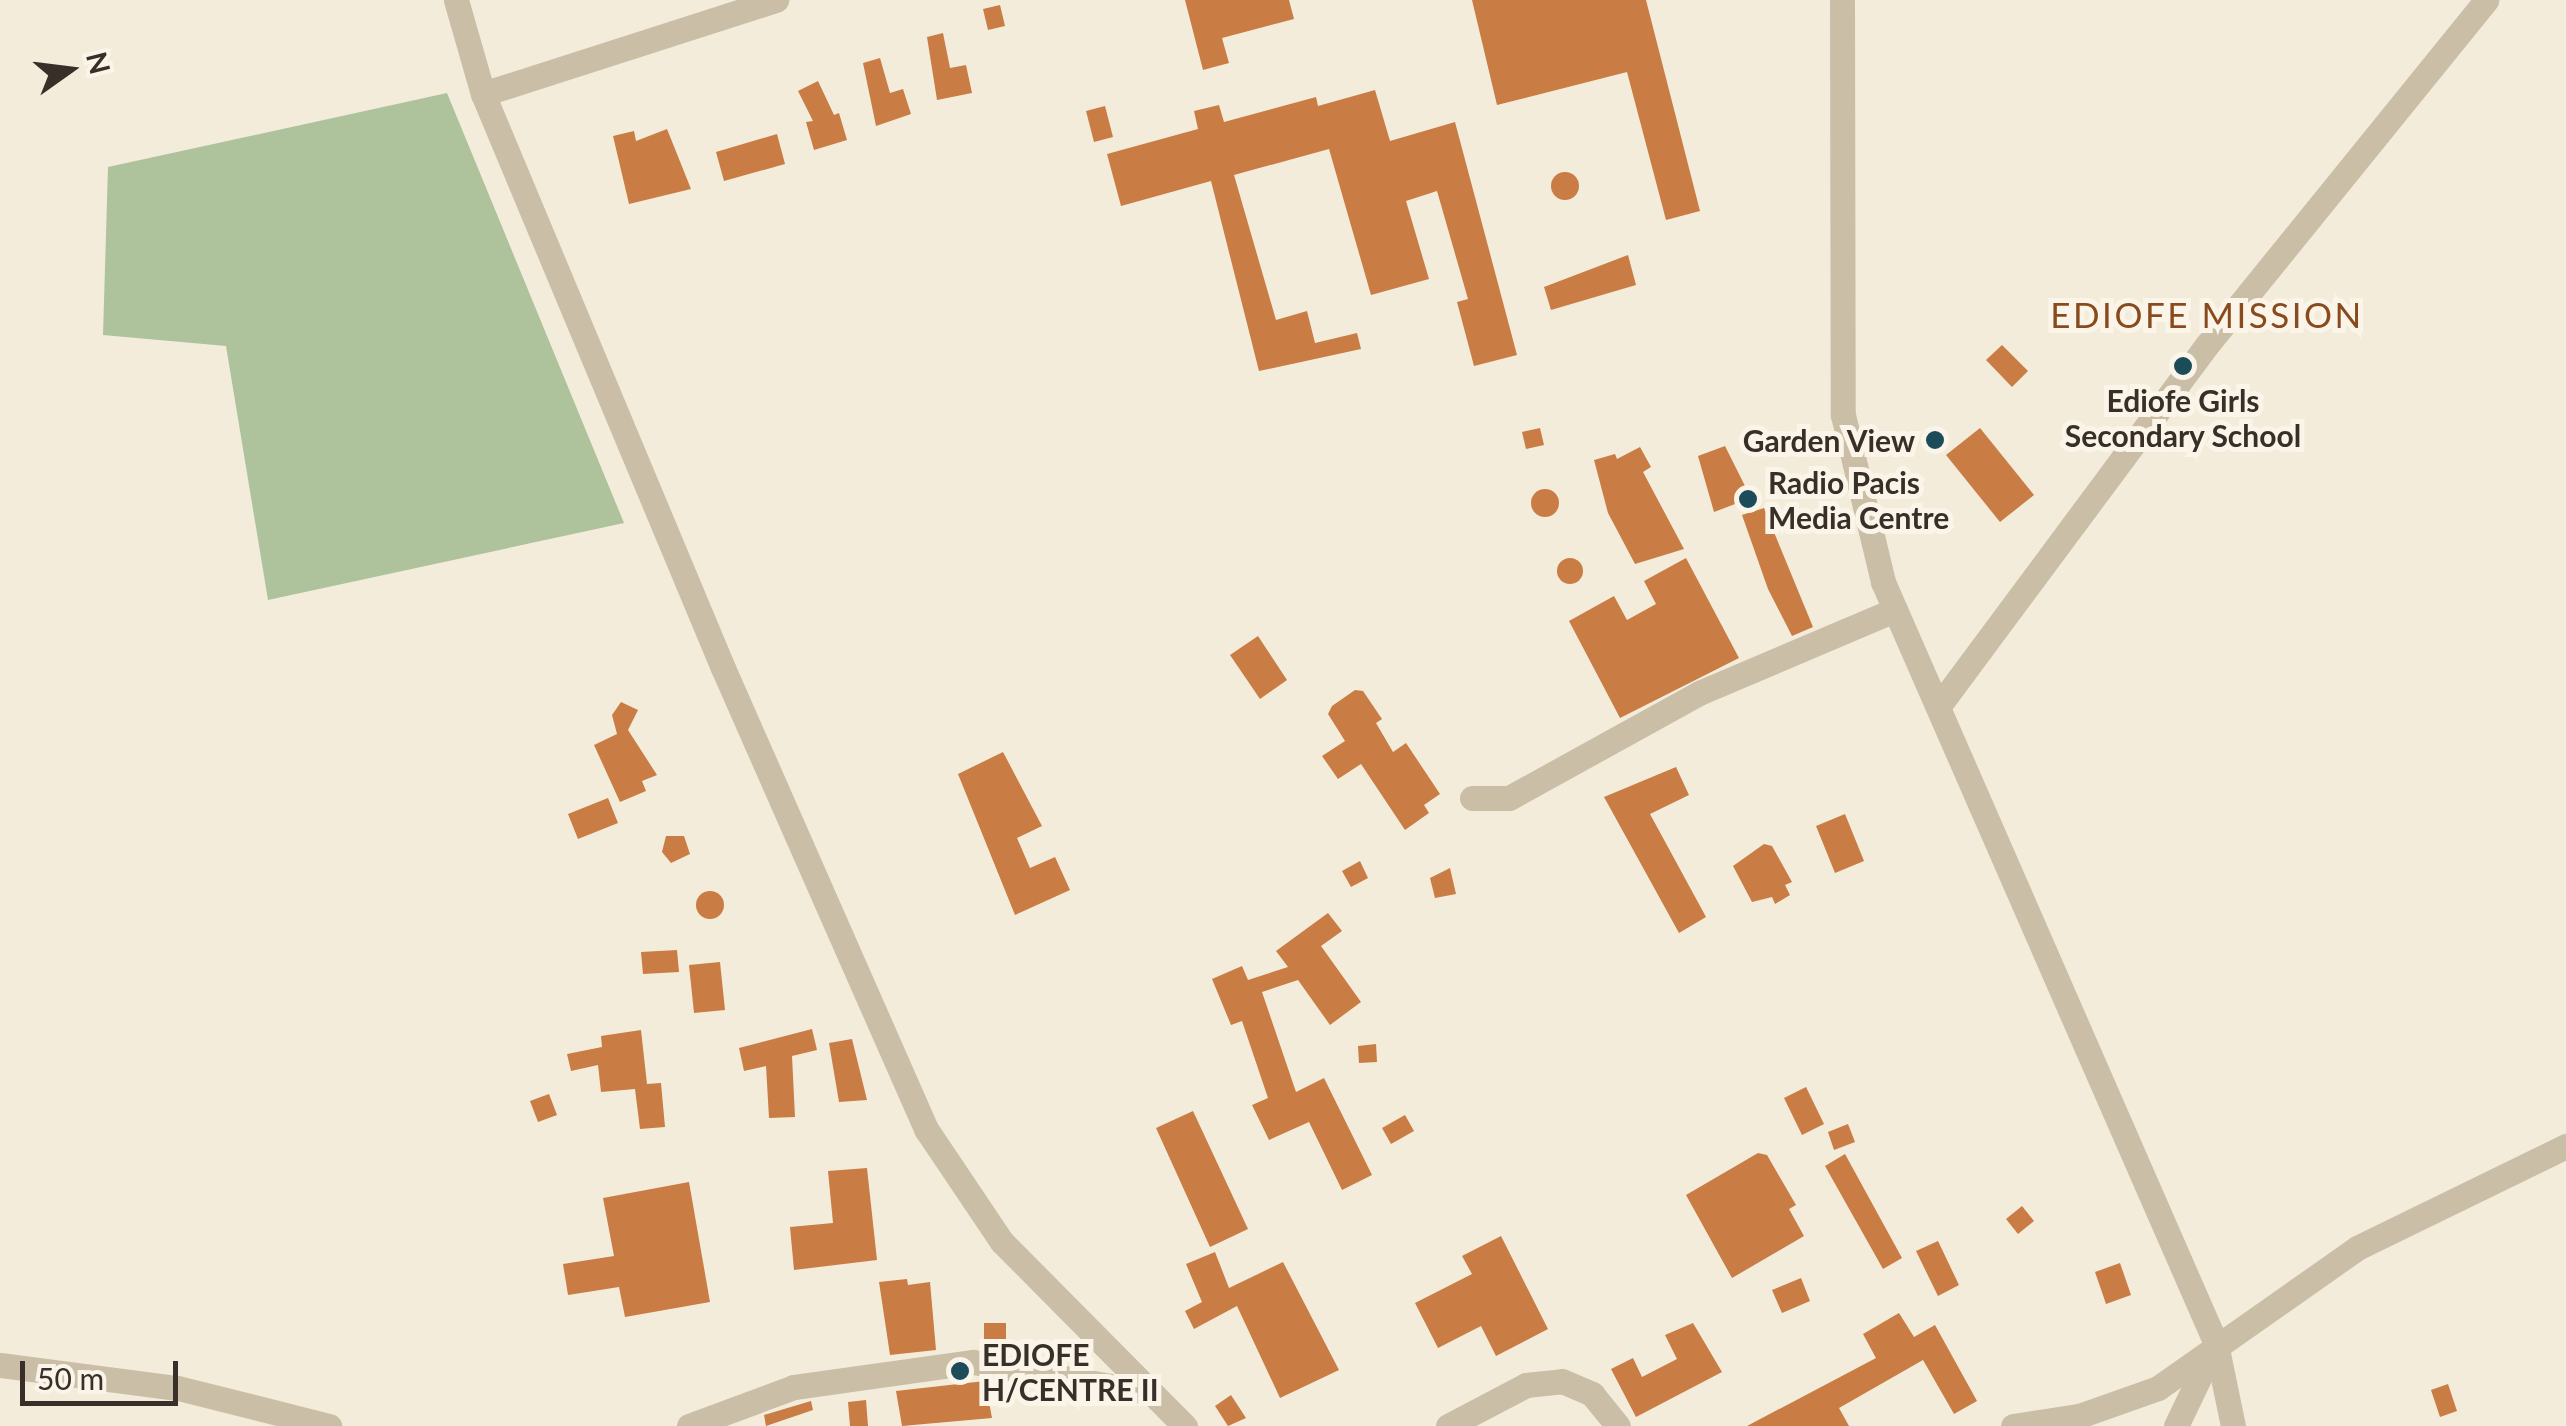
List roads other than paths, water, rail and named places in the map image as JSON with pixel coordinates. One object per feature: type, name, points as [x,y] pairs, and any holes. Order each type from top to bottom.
[{"type":"street","points":[[456,0],[483,94],[723,668],[926,1129],[1002,1242],[1185,1426]]},
{"type":"street","points":[[483,94],[776,0]]},
{"type":"street","points":[[1842,0],[1843,415],[1896,610],[2216,1344],[2233,1426]]},
{"type":"street","points":[[1938,708],[2207,345],[2486,0]]},
{"type":"street","points":[[1472,798],[1508,798],[1699,693],[1896,610]]},
{"type":"street","points":[[2013,1426],[2132,1400],[2158,1388],[2357,1248],[2566,1146]]},
{"type":"street","points":[[2176,1426],[2216,1344]]},
{"type":"street","points":[[689,1426],[794,1387],[972,1362],[1151,1394]]},
{"type":"street","points":[[0,1364],[178,1388],[329,1426]]},
{"type":"street","points":[[1448,1426],[1526,1385],[1562,1381],[1592,1394],[1618,1426]]},
{"type":"place","name":"Ediofe Girls Secondary School","points":[[2183,366]]},
{"type":"place","name":"Garden View","points":[[1935,440]]},
{"type":"place","name":"Radio Pacis Media Centre","points":[[1748,499]]},
{"type":"place","name":"EDIOFE H/CENTRE II","points":[[960,1371]]},
{"type":"district","name":"EDIOFE MISSION","points":[[2207,314]]}]
